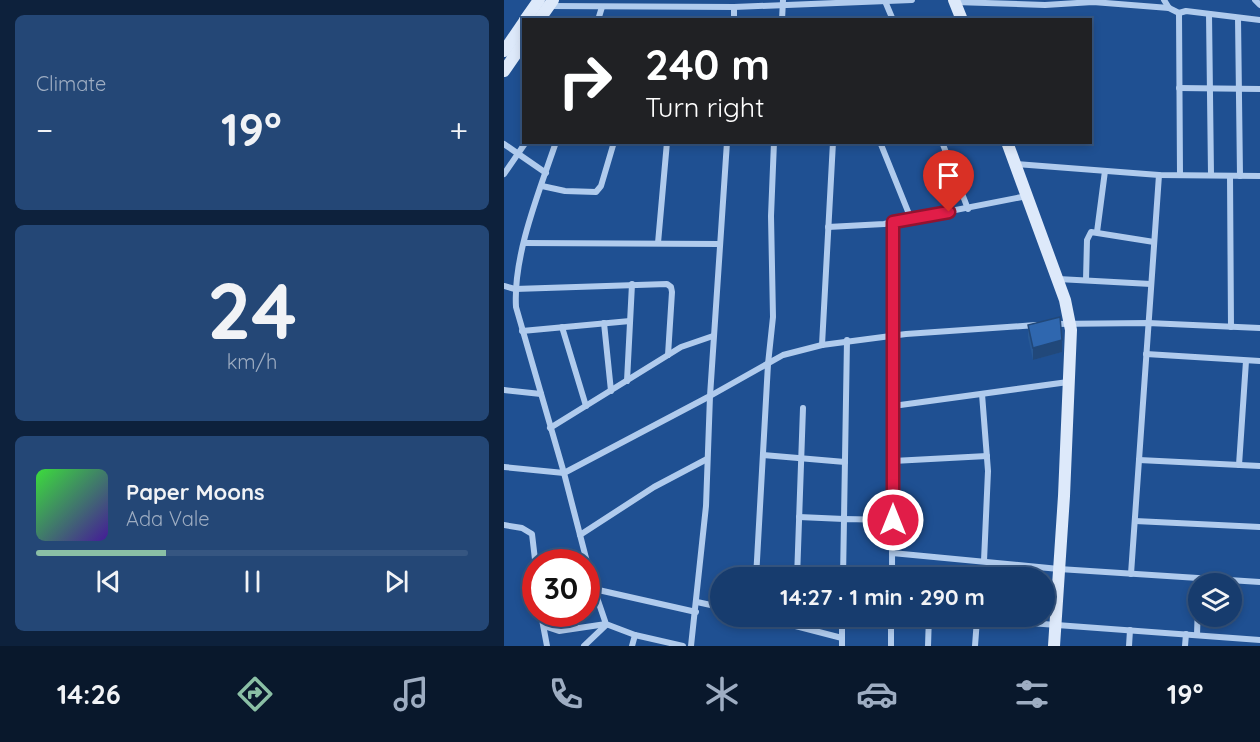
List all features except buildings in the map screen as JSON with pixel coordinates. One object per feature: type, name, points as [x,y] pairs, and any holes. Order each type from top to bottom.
[{"type":"main road","points":[[540,18],[545,1]]},
{"type":"main road","points":[[527,18],[545,1]]},
{"type":"main road","points":[[955,1],[961,18]]},
{"type":"main road","points":[[504,51],[522,24]]},
{"type":"main road","points":[[504,71],[522,45]]},
{"type":"main road","points":[[1008,144],[1065,300],[1071,330],[1055,625]]},
{"type":"main road","points":[[1054,646],[1055,627]]},
{"type":"street","points":[[545,1],[602,7],[720,3],[734,7],[783,2],[912,0]]},
{"type":"street","points":[[1164,0],[1169,8]]},
{"type":"street","points":[[1255,0],[1260,5]]},
{"type":"street","points":[[885,1],[892,18]]},
{"type":"street","points":[[955,1],[1092,1],[1169,8],[1179,14]]},
{"type":"street","points":[[782,18],[783,2]]},
{"type":"street","points":[[599,18],[602,7]]},
{"type":"street","points":[[734,7],[734,18]]},
{"type":"street","points":[[1179,14],[1181,11],[1260,20]]},
{"type":"street","points":[[1179,14],[1180,175]]},
{"type":"street","points":[[1209,14],[1211,175]]},
{"type":"street","points":[[1238,18],[1240,176]]},
{"type":"street","points":[[1179,88],[1260,89]]},
{"type":"street","points":[[504,144],[546,173]]},
{"type":"street","points":[[504,174],[525,144]]},
{"type":"street","points":[[555,144],[524,243],[515,289],[516,307],[584,549]]},
{"type":"street","points":[[542,186],[565,191],[596,192],[601,186],[614,144]]},
{"type":"street","points":[[658,243],[667,144]]},
{"type":"street","points":[[691,646],[706,506],[713,336],[727,144]]},
{"type":"street","points":[[757,567],[768,364],[773,316],[771,216],[774,144]]},
{"type":"street","points":[[822,345],[832,144]]},
{"type":"street","points":[[881,144],[911,219]]},
{"type":"street","points":[[943,144],[968,209]]},
{"type":"street","points":[[1016,164],[1159,175],[1260,176]]},
{"type":"street","points":[[1097,232],[1105,171]]},
{"type":"street","points":[[1131,574],[1159,175]]},
{"type":"street","points":[[1230,176],[1231,327]]},
{"type":"street","points":[[828,227],[868,226],[968,209],[1028,195]]},
{"type":"street","points":[[892,567],[893,222]]},
{"type":"street","points":[[1086,280],[1088,236],[1091,231],[1154,242]]},
{"type":"street","points":[[524,243],[719,244]]},
{"type":"street","points":[[1057,279],[1151,284]]},
{"type":"street","points":[[504,286],[515,289],[662,283],[671,287],[672,292],[668,356]]},
{"type":"street","points":[[627,381],[632,284]]},
{"type":"street","points":[[522,331],[630,321]]},
{"type":"street","points":[[504,467],[564,473],[783,355],[847,340],[1070,322],[1260,328]]},
{"type":"street","points":[[604,323],[610,391]]},
{"type":"street","points":[[562,327],[586,406]]},
{"type":"street","points":[[550,428],[681,347],[713,336]]},
{"type":"street","points":[[843,567],[847,340]]},
{"type":"street","points":[[1146,354],[1260,362]]},
{"type":"street","points":[[1239,465],[1246,361]]},
{"type":"street","points":[[893,406],[1068,382]]},
{"type":"street","points":[[504,390],[541,394]]},
{"type":"street","points":[[981,394],[987,456],[984,561]]},
{"type":"street","points":[[797,567],[803,408]]},
{"type":"street","points":[[763,455],[845,462]]},
{"type":"street","points":[[893,461],[987,456]]},
{"type":"street","points":[[580,535],[654,487],[707,459]]},
{"type":"street","points":[[1139,460],[1260,466]]},
{"type":"street","points":[[799,517],[893,520]]},
{"type":"street","points":[[1135,521],[1260,527]]},
{"type":"street","points":[[504,525],[522,528],[532,534],[534,549]]},
{"type":"street","points":[[892,553],[1188,579]]},
{"type":"street","points":[[1242,581],[1260,582]]},
{"type":"street","points":[[600,590],[696,612]]},
{"type":"street","points":[[697,602],[710,605]]},
{"type":"street","points":[[600,606],[606,624]]},
{"type":"street","points":[[584,646],[606,624]]},
{"type":"street","points":[[600,625],[606,624],[635,635],[683,646]]},
{"type":"street","points":[[1055,625],[1260,640]]},
{"type":"street","points":[[543,627],[547,646]]},
{"type":"street","points":[[546,627],[559,631],[586,627]]},
{"type":"street","points":[[799,627],[842,638]]},
{"type":"street","points":[[842,627],[842,646]]},
{"type":"street","points":[[891,627],[891,646]]},
{"type":"street","points":[[928,646],[929,627]]},
{"type":"street","points":[[975,646],[976,627]]},
{"type":"street","points":[[1197,627],[1197,635]]},
{"type":"street","points":[[1129,646],[1130,630]]},
{"type":"street","points":[[1185,646],[1186,634]]},
{"type":"street","points":[[632,646],[635,635]]},
{"type":"street","points":[[1242,638],[1242,646]]},
{"type":"route","points":[[893,520],[893,222],[949,212]]}]
